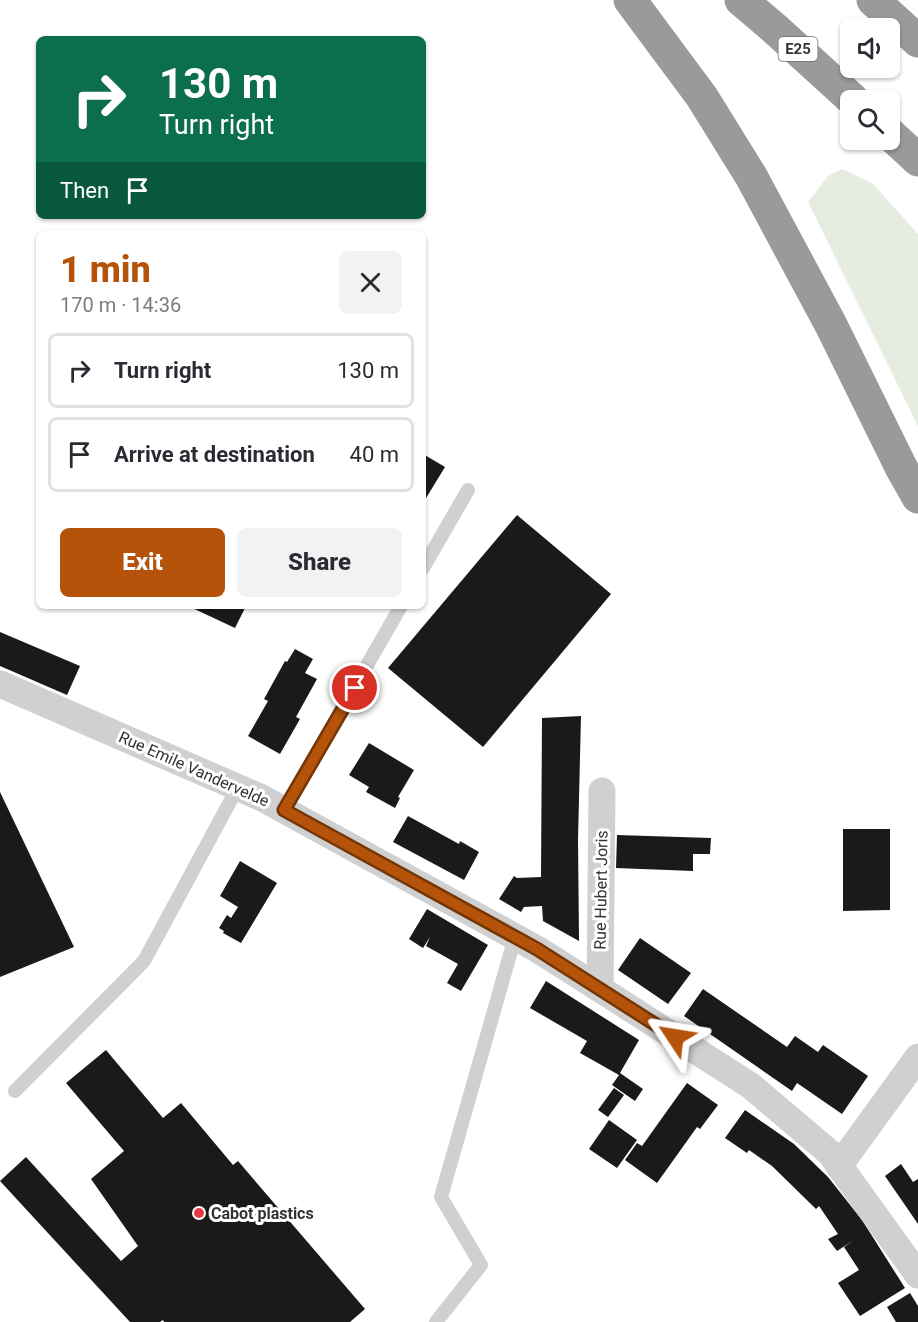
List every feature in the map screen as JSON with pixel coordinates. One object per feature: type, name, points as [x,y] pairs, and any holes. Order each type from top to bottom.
[{"type":"highway","points":[[630,0],[702,97],[751,176],[831,325],[918,497]]},
{"type":"highway","name":"E25","points":[[741,0],[843,90]]},
{"type":"highway","points":[[873,0],[918,41]]},
{"type":"highway","points":[[900,143],[918,160]]},
{"type":"street","name":"Rue Emile Vandervelde","points":[[0,684],[238,787],[284,810],[515,937],[751,1086],[830,1153],[918,1275]]},
{"type":"street","name":"Rue Hubert Joris","points":[[600,989],[602,791]]},
{"type":"street","points":[[839,1166],[918,1058]]},
{"type":"lane","points":[[426,563],[468,490]]},
{"type":"lane","points":[[284,810],[399,609]]},
{"type":"lane","points":[[15,1091],[144,961],[238,787]]},
{"type":"lane","points":[[436,1322],[481,1265],[441,1197],[515,937]]},
{"type":"shaded area","points":[[842,169],[872,183],[918,234],[918,426],[808,202],[829,175]]},
{"type":"building","points":[[426,456],[445,467],[426,498]]},
{"type":"building","points":[[517,515],[611,594],[483,747],[388,668]]},
{"type":"building","points":[[194,609],[244,609],[235,628]]},
{"type":"building","points":[[0,632],[80,666],[67,695],[0,666]]},
{"type":"building","points":[[295,649],[313,659],[305,673],[317,679],[296,717],[300,719],[280,754],[248,736],[268,701],[264,699],[285,661],[287,662]]},
{"type":"building","points":[[581,716],[578,840],[579,941],[543,921],[542,906],[524,907],[521,912],[499,899],[514,876],[517,878],[541,877],[542,718]]},
{"type":"building","points":[[369,743],[414,770],[398,797],[400,798],[395,808],[366,792],[369,787],[349,775]]},
{"type":"building","points":[[0,792],[74,947],[0,977]]},
{"type":"building","points":[[408,816],[459,844],[460,841],[479,852],[464,880],[393,842]]},
{"type":"building","points":[[843,829],[890,829],[890,910],[843,911]]},
{"type":"building","points":[[617,835],[711,838],[710,854],[693,854],[693,871],[616,868]]},
{"type":"building","points":[[240,861],[277,883],[241,943],[223,933],[224,931],[219,928],[227,915],[231,918],[238,907],[220,896]]},
{"type":"building","points":[[427,909],[488,945],[461,991],[447,983],[458,964],[426,946],[430,937],[423,948],[409,939]]},
{"type":"building","points":[[640,938],[691,973],[668,1004],[618,970]]},
{"type":"building","points":[[546,981],[639,1040],[620,1073],[643,1089],[635,1101],[612,1085],[619,1075],[580,1053],[587,1041],[530,1008]]},
{"type":"building","points":[[703,989],[787,1047],[795,1036],[818,1052],[823,1045],[868,1076],[842,1114],[797,1083],[792,1091],[684,1016]]},
{"type":"building","name":"Cabot plastics","points":[[106,1050],[163,1118],[181,1103],[233,1165],[238,1161],[365,1309],[350,1322],[164,1322],[163,1320],[160,1322],[130,1322],[0,1181],[26,1157],[121,1261],[138,1246],[91,1179],[124,1151],[66,1083]]},
{"type":"building","points":[[687,1083],[718,1105],[700,1129],[697,1127],[657,1183],[625,1160],[637,1143],[642,1146]]},
{"type":"building","points":[[614,1088],[624,1095],[608,1117],[598,1110]]},
{"type":"building","points":[[745,1110],[794,1144],[828,1177],[862,1220],[905,1288],[860,1316],[838,1283],[859,1270],[844,1247],[854,1240],[837,1251],[828,1239],[838,1234],[819,1206],[816,1209],[772,1166],[749,1150],[747,1153],[725,1138]]},
{"type":"building","points":[[609,1120],[637,1140],[617,1168],[589,1149]]},
{"type":"building","points":[[901,1164],[913,1182],[918,1179],[918,1224],[885,1176]]},
{"type":"building","points":[[910,1293],[918,1306],[918,1322],[896,1322],[887,1307]]},
{"type":"place","name":"Cabot plastics","points":[[199,1213]]},
{"type":"route","points":[[355,688],[284,810],[537,949],[675,1037]]}]
